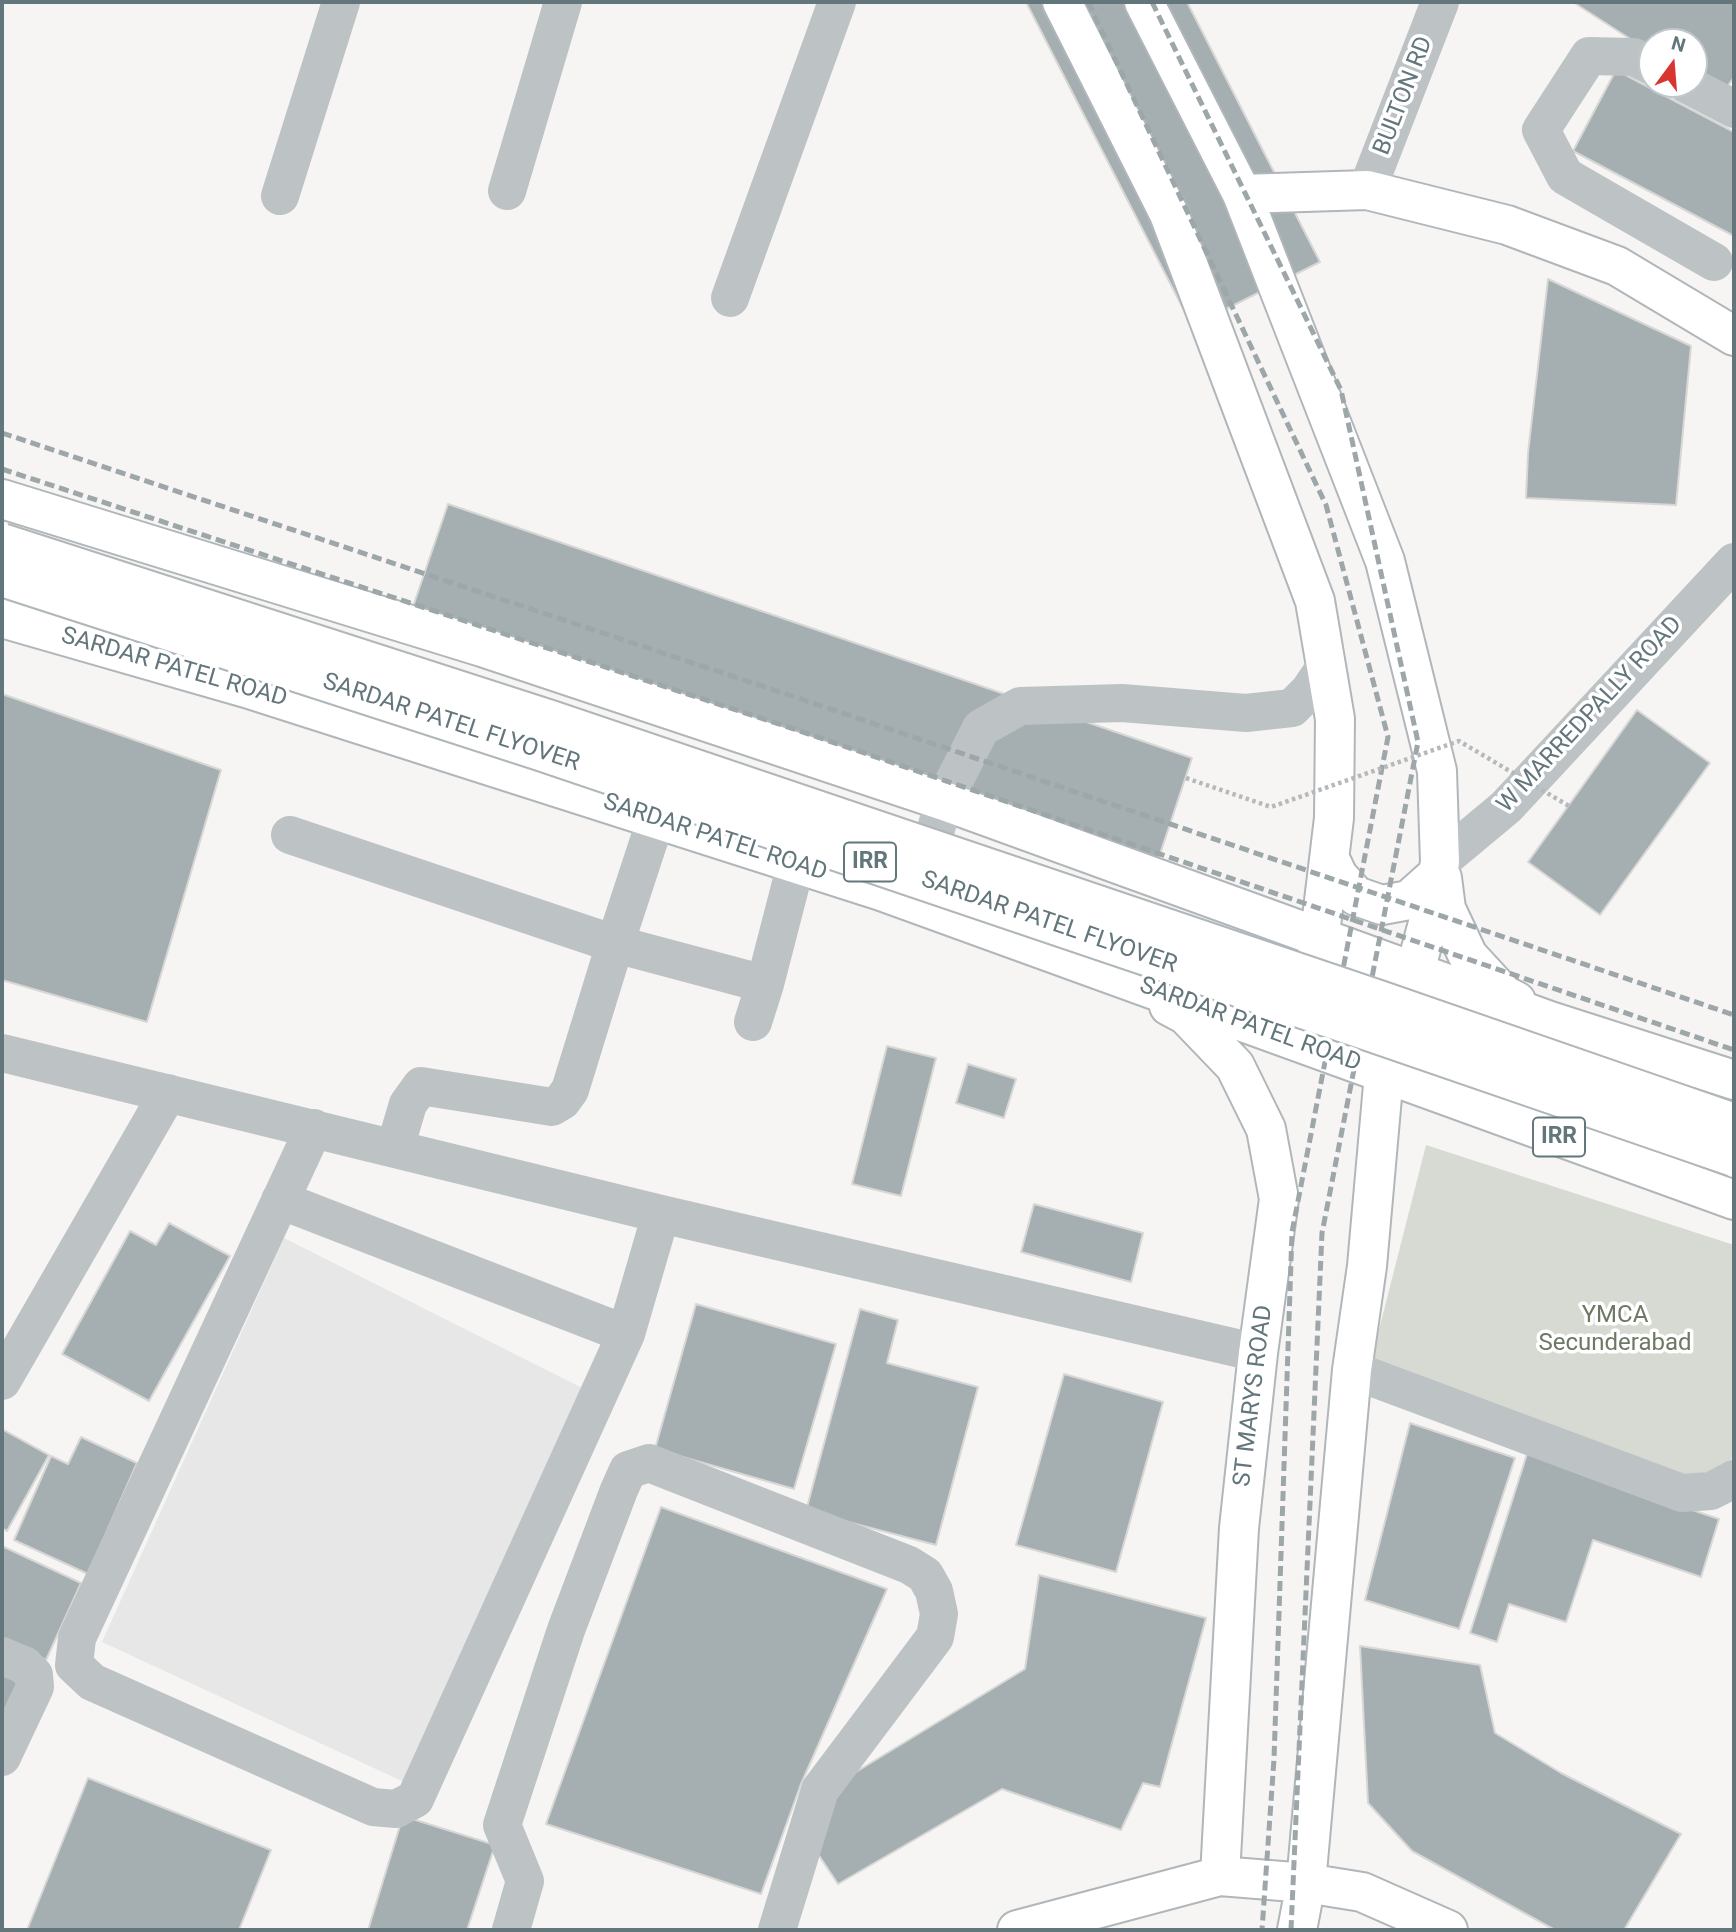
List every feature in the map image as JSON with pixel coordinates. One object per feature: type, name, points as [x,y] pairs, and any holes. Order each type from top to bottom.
[{"type":"main road","points":[[1062,2],[1169,214],[1315,601],[1335,719],[1331,854],[1321,936],[1302,1044]]},
{"type":"main road","points":[[1144,2],[1242,194],[1385,561],[1437,771],[1439,868],[1446,909],[1468,956],[1504,995],[1550,1021]]},
{"type":"main road","points":[[1242,194],[1367,190],[1507,225],[1617,266],[1734,336]]},
{"type":"main road","name":"IRR","points":[[2,499],[585,681],[944,801],[1550,1021],[1734,1080]]},
{"type":"main road","name":"SARDAR PATEL FLYOVER","points":[[2,543],[551,720],[1734,1123]]},
{"type":"main road","name":"SARDAR PATEL FLYOVER","points":[[2,577],[540,751],[1734,1157]]},
{"type":"main road","name":"SARDAR PATEL ROAD","points":[[2,618],[246,688],[796,864],[1202,1007],[1734,1200]]},
{"type":"main road","points":[[553,787],[585,681]]},
{"type":"main road","points":[[1331,854],[1338,876],[1356,896],[1382,905],[1409,900],[1439,868]]},
{"type":"main road","points":[[1253,912],[1298,897],[1319,877],[1331,854]]},
{"type":"main road","points":[[1297,1930],[1306,1883],[1352,1370],[1367,1266],[1384,1074],[1416,972],[1439,868]]},
{"type":"main road","name":"IRR","points":[[1202,1007],[1231,1012],[1257,1000],[1275,978],[1277,949],[1264,923],[1253,912]]},
{"type":"main road","name":"ST MARYS ROAD","points":[[1124,980],[1186,1015],[1235,1066],[1266,1129],[1279,1199],[1258,1353],[1239,1528],[1220,1876]]},
{"type":"main road","name":"IRR","points":[[1460,1101],[1440,1085],[1430,1061],[1432,1035],[1447,1013],[1458,1007],[1470,1001],[1496,1001]]},
{"type":"main road","points":[[1017,1930],[1220,1876],[1306,1883],[1363,1892],[1448,1930]]},
{"type":"street","points":[[280,196],[341,2]]},
{"type":"street","points":[[508,191],[563,2]]},
{"type":"street","points":[[730,298],[837,2]]},
{"type":"street","name":"BULTON RD","points":[[1367,190],[1440,2]]},
{"type":"street","points":[[1638,59],[1589,56],[1541,130],[1565,176],[1714,262]]},
{"type":"street","points":[[1708,95],[1734,109]]},
{"type":"street","name":"W MARREDPALLY ROAD","points":[[1439,868],[1506,807],[1734,562]]},
{"type":"street","points":[[914,904],[944,801],[981,728],[1020,706],[1122,703],[1246,713],[1292,708],[1309,691],[1326,666]]},
{"type":"street","points":[[395,1148],[408,1104],[421,1086],[552,1107],[562,1101],[570,1090],[656,819]]},
{"type":"street","points":[[290,835],[615,944],[765,984]]},
{"type":"street","points":[[753,1022],[796,864]]},
{"type":"street","points":[[2,1053],[661,1214],[1258,1353]]},
{"type":"street","points":[[2,1381],[169,1093]]},
{"type":"street","points":[[314,1128],[77,1638],[74,1665],[92,1682],[373,1807],[396,1809],[415,1799],[626,1334],[661,1214]]},
{"type":"street","points":[[280,1200],[626,1334]]},
{"type":"street","points":[[1352,1370],[1682,1493],[1712,1491],[1734,1479]]},
{"type":"street","points":[[511,1930],[525,1881],[502,1825],[566,1630],[619,1489],[628,1470],[649,1463],[909,1564],[925,1575],[934,1591],[939,1614],[935,1637],[820,1790],[777,1930]]},
{"type":"street","points":[[2,1656],[24,1665],[34,1675],[35,1686],[2,1757]]},
{"type":"path","points":[[1186,778],[1271,807],[1459,741],[1569,806]]},
{"type":"shaded area","points":[[284,1238],[602,1398],[404,1782],[102,1642]]},
{"type":"green space","name":"YMCA Secunderabad","points":[[1426,1145],[1734,1245],[1734,1449],[1724,1489],[1368,1373]]},
{"type":"building","points":[[1026,2],[1187,2],[1320,262],[1192,326]]},
{"type":"building","points":[[1573,2],[1734,2],[1734,77],[1720,97],[1708,90],[1708,28],[1638,28],[1638,44]]},
{"type":"building","points":[[1616,70],[1638,82],[1638,98],[1669,98],[1734,132],[1734,236],[1573,151]]},
{"type":"building","points":[[1548,279],[1691,346],[1676,505],[1526,498],[1528,453]]},
{"type":"building","points":[[448,504],[1192,758],[1148,890],[403,636]]},
{"type":"building","points":[[2,694],[221,770],[147,1022],[2,980]]},
{"type":"building","points":[[1637,710],[1710,763],[1600,915],[1528,862]]},
{"type":"building","points":[[887,1046],[936,1058],[901,1196],[852,1184]]},
{"type":"building","points":[[968,1064],[1016,1079],[1004,1118],[956,1103]]},
{"type":"building","points":[[1034,1204],[1143,1233],[1131,1282],[1021,1252]]},
{"type":"building","points":[[169,1223],[230,1256],[149,1401],[62,1354],[130,1231],[156,1245]]},
{"type":"building","points":[[696,1304],[836,1344],[794,1489],[655,1449]]},
{"type":"building","points":[[860,1309],[898,1320],[887,1363],[978,1387],[936,1545],[806,1511]]},
{"type":"building","points":[[1064,1374],[1163,1402],[1116,1572],[1016,1545]]},
{"type":"building","points":[[1410,1423],[1515,1458],[1459,1629],[1365,1600]]},
{"type":"building","points":[[2,1429],[49,1455],[7,1531],[2,1528]]},
{"type":"building","points":[[81,1437],[137,1463],[88,1574],[14,1540],[51,1456],[68,1464]]},
{"type":"building","points":[[1527,1454],[1719,1519],[1701,1577],[1593,1540],[1566,1622],[1509,1604],[1497,1642],[1470,1633]]},
{"type":"building","points":[[661,1507],[887,1589],[801,1784],[761,1894],[546,1824]]},
{"type":"building","points":[[2,1546],[81,1583],[46,1660],[2,1640]]},
{"type":"building","points":[[1039,1575],[1206,1618],[1160,1787],[1143,1783],[1121,1830],[1002,1789],[838,1884],[814,1848],[828,1789],[1025,1669]]},
{"type":"building","points":[[1360,1646],[1480,1665],[1495,1733],[1561,1773],[1681,1834],[1624,1930],[1555,1930],[1412,1851],[1368,1803]]},
{"type":"building","points":[[2,1664],[31,1678],[2,1741]]},
{"type":"building","points":[[88,1778],[271,1850],[239,1930],[27,1930]]},
{"type":"building","points":[[403,1816],[495,1845],[467,1930],[368,1930]]},
{"type":"railway","points":[[1088,2],[1326,505],[1388,737],[1292,1232],[1274,1759],[1262,1930]]},
{"type":"railway","points":[[1152,2],[1341,390],[1418,742],[1322,1233],[1291,1930]]},
{"type":"railway","points":[[2,433],[801,699],[1734,1015]]},
{"type":"railway","points":[[2,469],[791,728],[1734,1050]]}]
